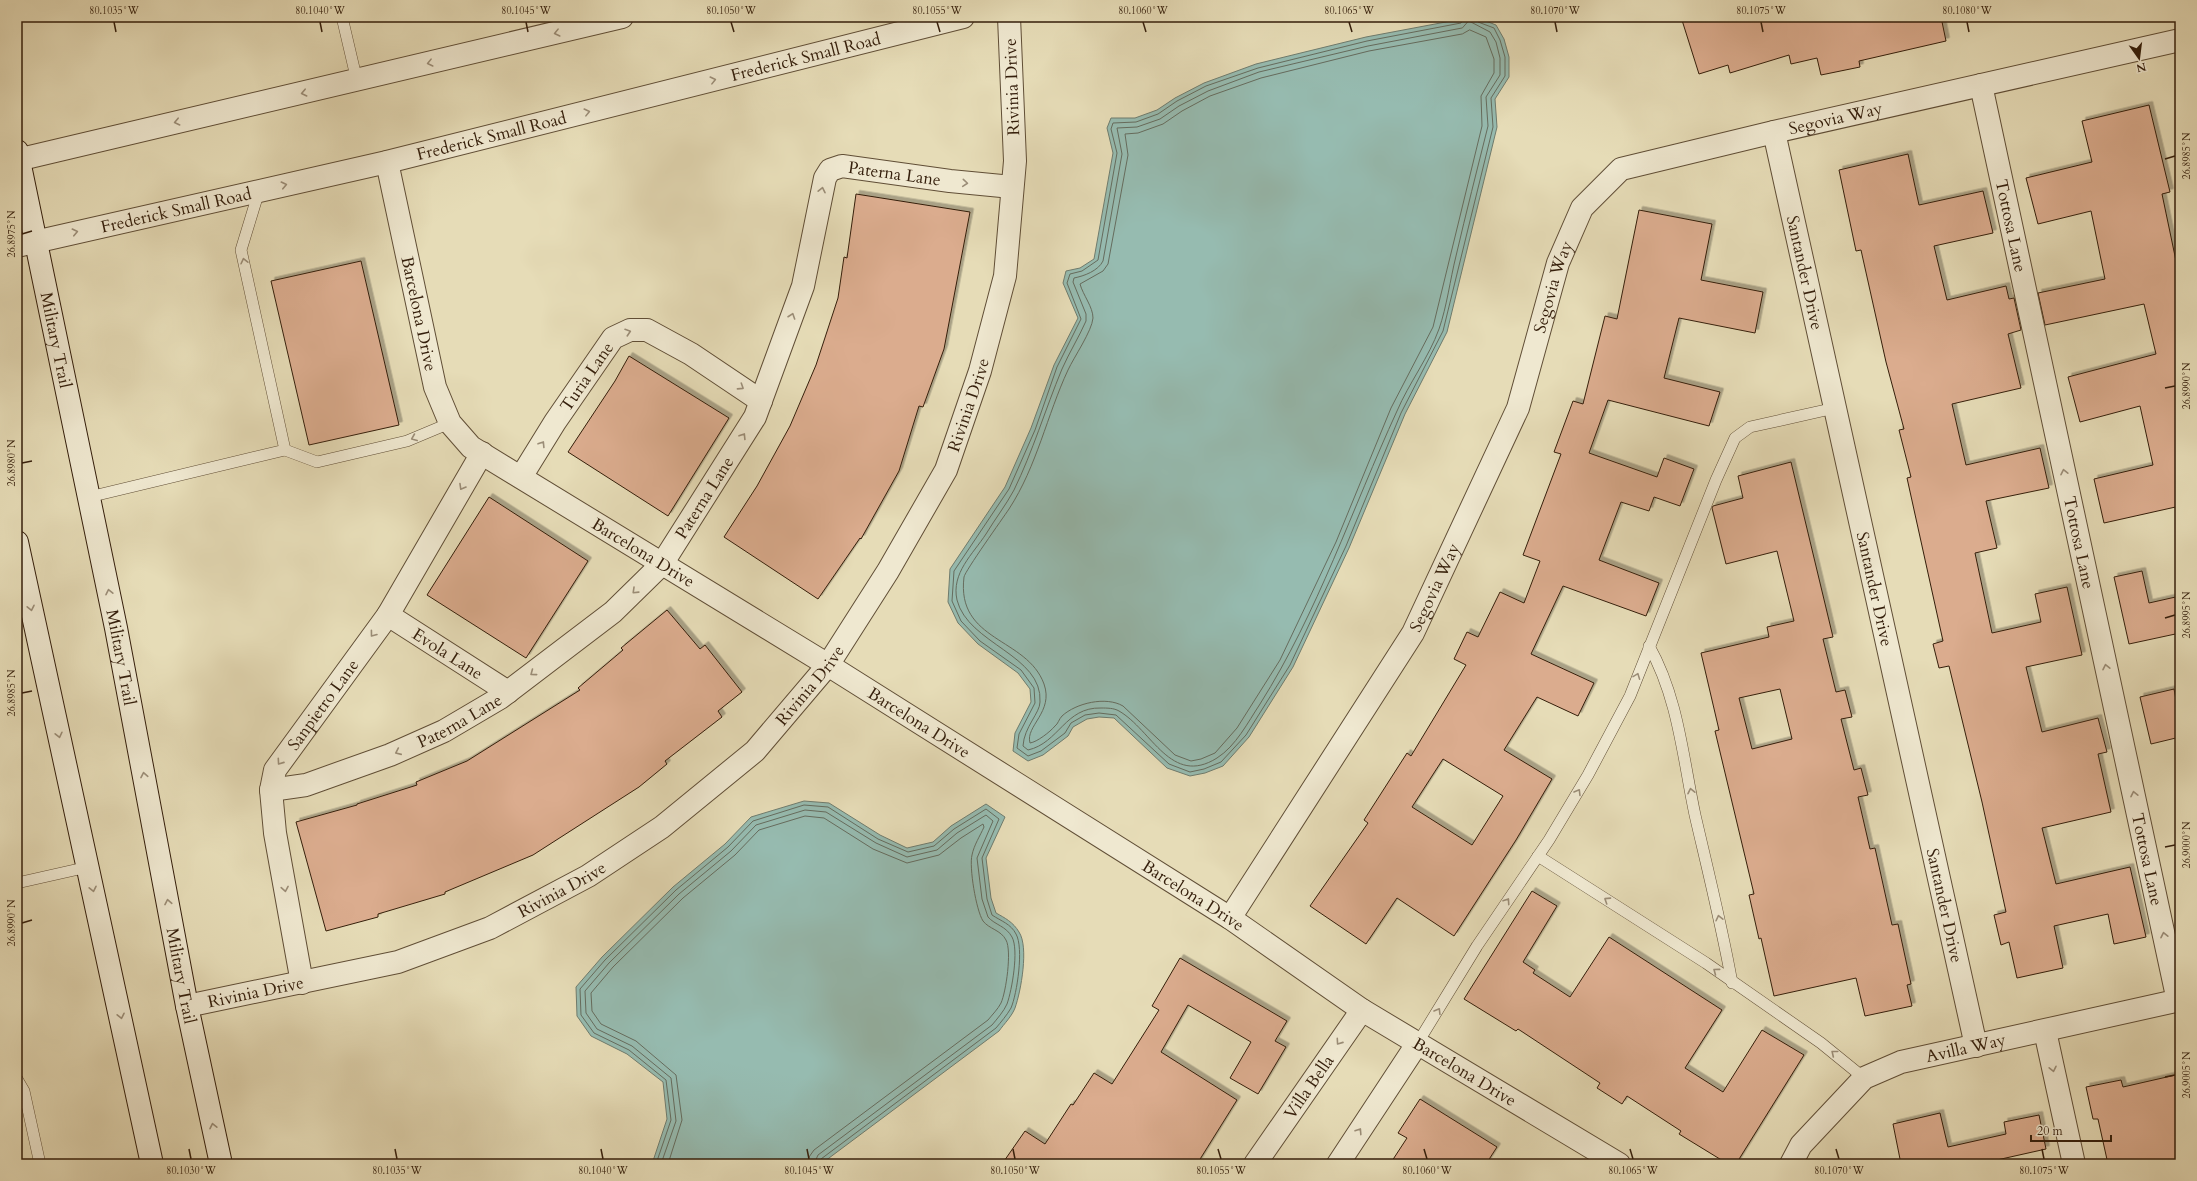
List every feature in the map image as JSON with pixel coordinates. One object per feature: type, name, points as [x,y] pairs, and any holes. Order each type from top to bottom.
[{"type":"street","points":[[18,157],[357,81],[622,17]]},
{"type":"street","name":"Frederick Small Road","points":[[27,243],[387,162],[963,17]]},
{"type":"street","name":"Rivinia Drive","points":[[187,1006],[398,962],[490,928],[588,876],[662,827],[755,751],[828,665],[888,571],[946,470],[980,372],[1005,276],[1015,161],[1009,17]]},
{"type":"street","name":"Segovia Way","points":[[1230,918],[1413,633],[1518,408],[1558,263],[1582,208],[1621,169],[1774,132],[2180,40]]},
{"type":"street","name":"Tottosa Lane","points":[[1981,85],[2179,1000]]},
{"type":"street","name":"Santander Drive","points":[[1774,132],[1976,1046]]},
{"type":"street","name":"Military Trail","points":[[18,157],[27,243],[89,497],[119,643],[187,1006],[221,1164]]},
{"type":"street","name":"Barcelona Drive","points":[[387,162],[435,387],[450,423],[471,447],[828,665],[1230,918],[1362,1010],[1619,1164]]},
{"type":"street","name":"Paterna Lane","points":[[271,790],[306,785],[390,756],[444,731],[508,692],[613,612],[662,564],[755,418],[803,286],[825,178],[830,170],[842,166],[950,181],[1012,187]]},
{"type":"street","name":"Turia Lane","points":[[521,478],[555,422],[613,338],[630,330],[647,330],[691,354],[761,401]]},
{"type":"street","name":"Sanpietro Lane","points":[[302,983],[275,833],[271,790],[275,770],[388,615],[482,453]]},
{"type":"street","points":[[17,542],[152,1164]]},
{"type":"street","name":"Evola Lane","points":[[388,615],[508,692]]},
{"type":"street","name":"Avilla Way","points":[[1791,1164],[1801,1146],[1864,1078],[1901,1062],[2179,1000]]},
{"type":"street","name":"Villa Bella","points":[[1255,1164],[1362,1010]]},
{"type":"street","points":[[2045,1031],[2074,1164]]},
{"type":"street","points":[[1338,1164],[1417,1044]]},
{"type":"lane","points":[[342,17],[357,81]]},
{"type":"lane","points":[[258,191],[241,250],[285,450]]},
{"type":"lane","points":[[1417,1044],[1477,946],[1538,856],[1588,775],[1630,696],[1725,457],[1735,438],[1750,427],[1835,408]]},
{"type":"lane","points":[[89,497],[285,450],[317,462],[407,441],[450,423]]},
{"type":"lane","points":[[1649,646],[1659,664],[1673,708],[1725,940],[1732,984]]},
{"type":"lane","points":[[1538,856],[1706,963],[1732,984],[1821,1043],[1864,1078]]},
{"type":"lane","points":[[17,883],[88,868]]},
{"type":"lane","points":[[17,1079],[24,1092],[40,1164]]},
{"type":"water","points":[[1467,18],[1478,18],[1496,25],[1504,39],[1509,57],[1509,77],[1495,99],[1497,127],[1447,332],[1405,414],[1349,548],[1293,667],[1249,737],[1223,766],[1205,773],[1190,776],[1167,768],[1114,718],[1099,717],[1087,719],[1073,727],[1068,736],[1043,755],[1028,761],[1013,751],[1015,733],[1031,702],[1030,689],[1018,673],[978,644],[958,623],[948,602],[950,569],[1005,487],[1031,428],[1054,365],[1078,318],[1063,283],[1066,271],[1080,268],[1094,259],[1113,153],[1107,128],[1111,118],[1135,118],[1157,110],[1175,98],[1204,83],[1256,64],[1366,37]]},
{"type":"water","points":[[804,801],[829,803],[880,835],[907,848],[933,842],[951,826],[986,804],[1005,817],[986,858],[991,898],[996,913],[1014,926],[1022,939],[1024,958],[1023,969],[1020,991],[1014,1011],[999,1031],[821,1164],[652,1164],[667,1119],[663,1082],[627,1054],[591,1036],[577,1016],[576,987],[602,957],[673,887],[725,844],[751,817]]},
{"type":"building","points":[[1681,17],[1941,17],[1946,41],[1859,61],[1860,67],[1821,75],[1817,58],[1791,64],[1789,55],[1730,73],[1728,65],[1699,74]]},
{"type":"building","points":[[2149,105],[2170,192],[2162,194],[2180,280],[2180,506],[2104,523],[2094,479],[2153,465],[2140,406],[2080,422],[2068,377],[2156,354],[2144,304],[2045,325],[2038,293],[2105,279],[2091,211],[2038,224],[2026,178],[2092,162],[2082,121]]},
{"type":"building","points":[[1908,154],[1919,205],[1983,191],[1993,233],[1934,246],[1947,300],[2006,286],[2009,299],[2014,298],[2021,330],[2008,334],[2021,388],[1952,404],[1966,465],[2040,448],[2049,488],[1986,501],[1997,548],[1975,553],[1992,633],[2041,622],[2035,594],[2067,587],[2082,655],[2026,667],[2042,732],[2098,718],[2107,752],[2098,754],[2111,812],[2042,828],[2056,884],[2130,867],[2146,937],[2114,944],[2108,914],[2054,926],[2063,968],[2017,978],[2009,942],[2001,945],[1994,915],[2006,912],[1982,802],[1949,666],[1939,668],[1933,644],[1943,641],[1907,478],[1911,477],[1899,430],[1904,429],[1886,362],[1861,250],[1856,251],[1839,170]]},
{"type":"building","points":[[856,194],[970,212],[944,349],[923,407],[919,406],[899,471],[861,539],[860,538],[818,599],[724,537],[757,486],[790,426],[816,365],[838,298],[844,257],[847,258]]},
{"type":"building","points":[[1639,210],[1712,224],[1701,280],[1763,292],[1755,333],[1679,318],[1664,378],[1720,392],[1709,426],[1608,400],[1589,453],[1657,477],[1664,458],[1694,469],[1680,506],[1654,497],[1649,511],[1621,502],[1599,560],[1659,583],[1646,616],[1563,586],[1531,654],[1594,683],[1578,716],[1537,697],[1504,750],[1552,779],[1516,840],[1454,936],[1397,898],[1366,944],[1310,906],[1368,823],[1364,820],[1407,753],[1411,756],[1466,665],[1454,659],[1467,632],[1478,637],[1500,592],[1524,603],[1540,561],[1523,555],[1561,454],[1554,452],[1573,401],[1583,404],[1605,316],[1617,319]],"holes":[[[1443,759],[1503,796],[1472,845],[1412,807]]]},
{"type":"building","points":[[361,261],[399,425],[309,445],[271,281]]},
{"type":"building","points":[[629,356],[729,418],[668,516],[568,452],[615,381]]},
{"type":"building","points":[[1791,462],[1833,637],[1823,639],[1836,692],[1845,690],[1852,717],[1841,719],[1854,770],[1861,768],[1868,795],[1858,797],[1870,849],[1875,848],[1892,925],[1898,924],[1911,984],[1907,985],[1912,1006],[1865,1016],[1856,978],[1774,996],[1761,938],[1759,939],[1749,895],[1754,894],[1715,731],[1719,730],[1701,653],[1769,637],[1767,627],[1794,621],[1777,551],[1726,564],[1712,508],[1713,506],[1743,498],[1738,476]],"holes":[[[1780,689],[1792,739],[1752,749],[1739,698]]]},
{"type":"building","points":[[489,497],[588,561],[526,658],[427,595]]},
{"type":"building","points":[[2142,571],[2149,603],[2180,596],[2180,633],[2129,644],[2114,577]]},
{"type":"building","points":[[667,610],[700,649],[705,645],[742,692],[718,711],[722,717],[665,761],[667,764],[639,787],[533,855],[445,892],[445,894],[378,914],[378,917],[326,931],[296,822],[357,805],[417,785],[416,782],[467,761],[580,690],[578,688],[623,650],[621,648]]},
{"type":"building","points":[[2174,689],[2176,700],[2180,699],[2180,737],[2151,744],[2140,697]]},
{"type":"building","points":[[1532,891],[1557,906],[1523,962],[1535,970],[1533,973],[1570,997],[1609,937],[1722,1010],[1685,1068],[1723,1092],[1762,1030],[1804,1055],[1736,1164],[1728,1164],[1679,1134],[1681,1131],[1627,1096],[1622,1104],[1597,1088],[1600,1083],[1518,1029],[1516,1031],[1464,999]]},
{"type":"building","points":[[1180,958],[1287,1021],[1275,1041],[1286,1047],[1258,1094],[1230,1078],[1251,1042],[1188,1005],[1161,1052],[1237,1100],[1197,1164],[1002,1164],[1025,1131],[1045,1144],[1071,1104],[1073,1105],[1094,1073],[1112,1084],[1159,1010],[1152,1006]]},
{"type":"building","points":[[2180,1074],[2180,1164],[2108,1164],[2098,1119],[2093,1119],[2086,1087],[2121,1080],[2123,1087]]},
{"type":"building","points":[[1420,1099],[1497,1147],[1486,1164],[1390,1164],[1407,1138],[1398,1133]]},
{"type":"building","points":[[1940,1113],[1948,1147],[2006,1134],[2004,1122],[2039,1115],[2046,1149],[1979,1164],[1901,1164],[1893,1124]]}]
